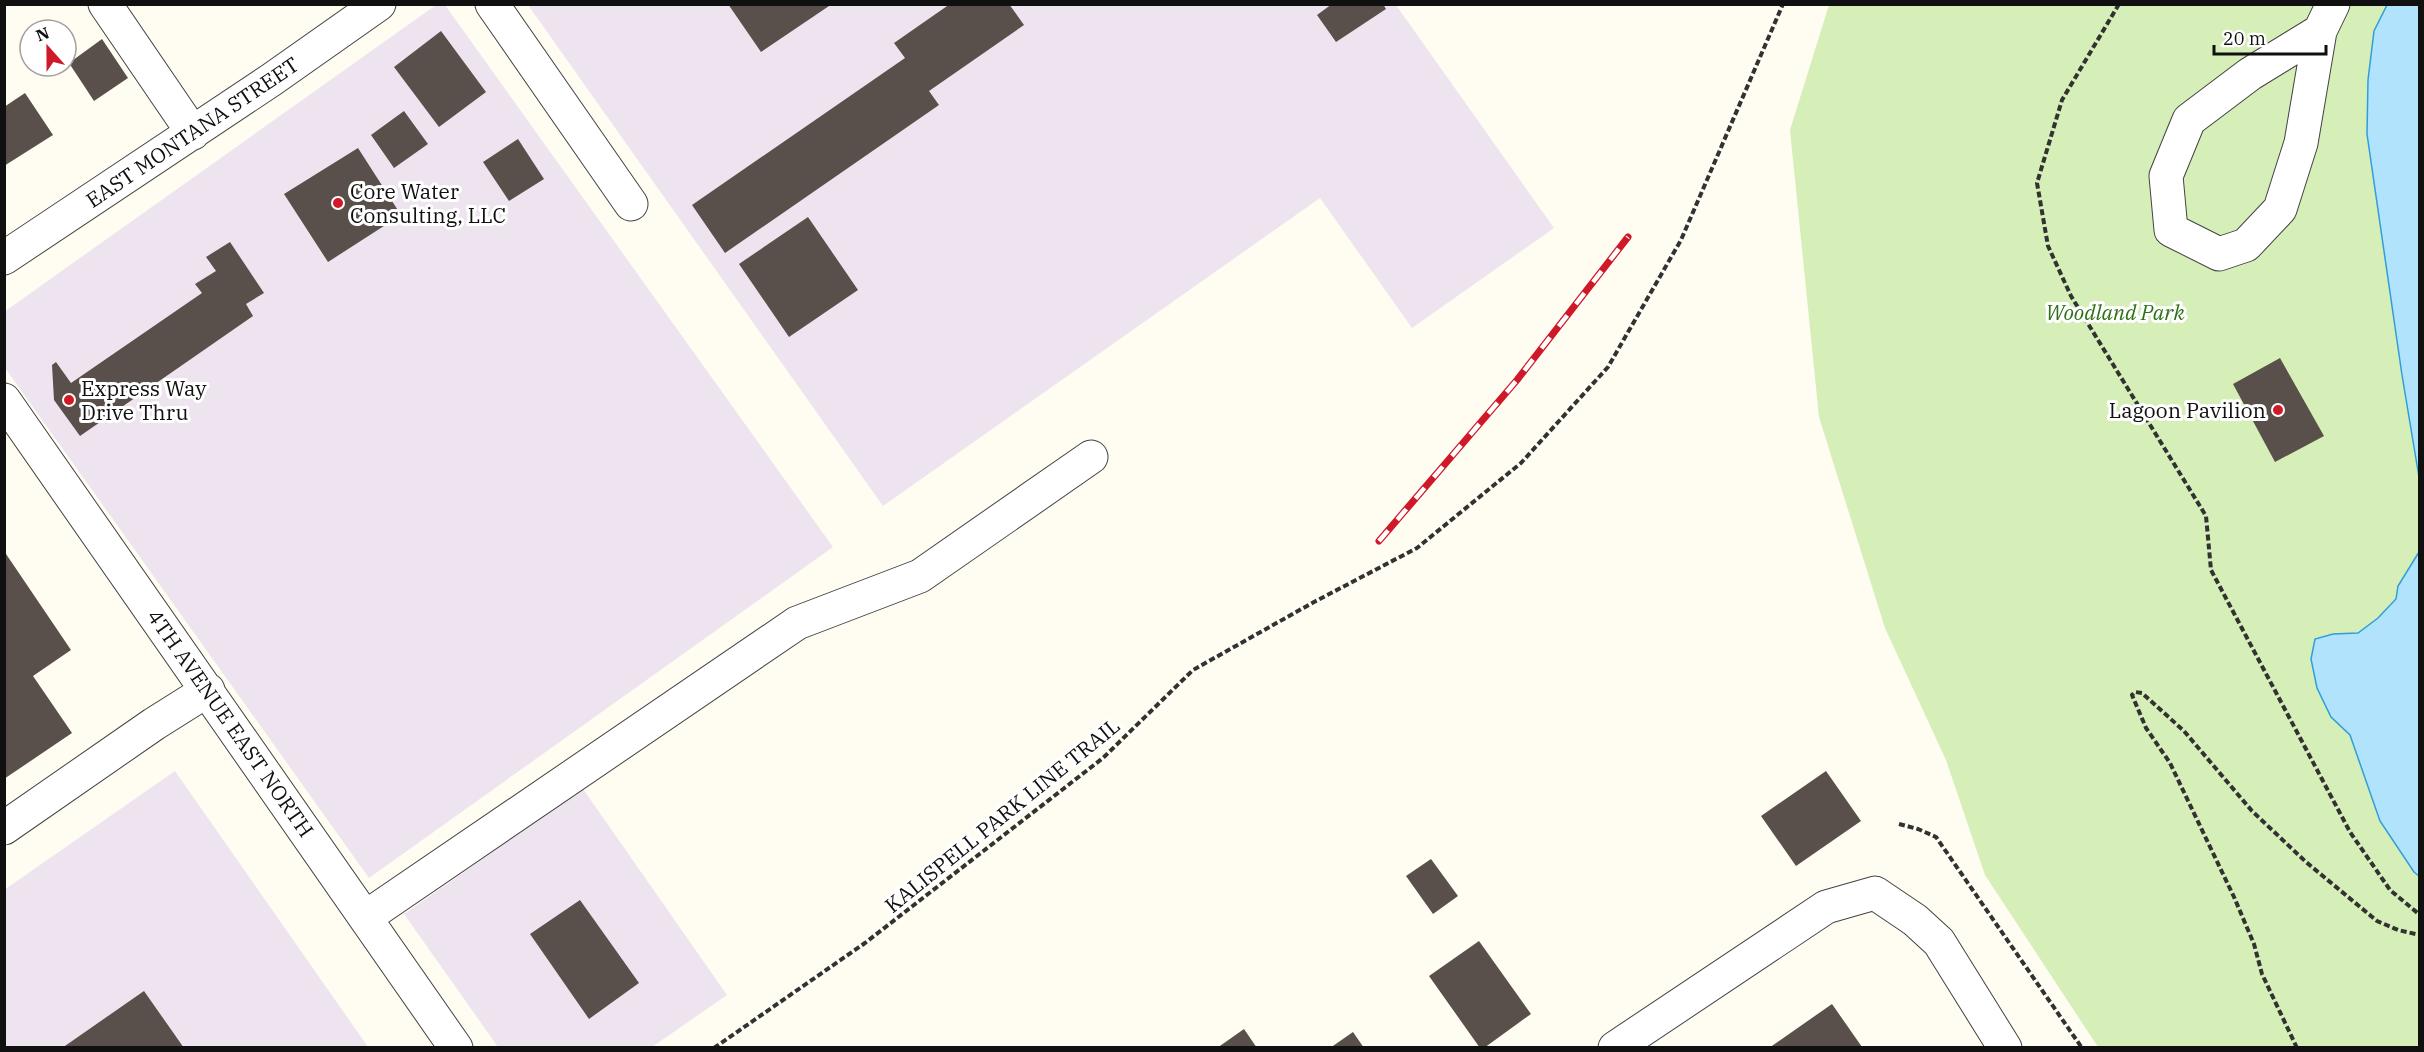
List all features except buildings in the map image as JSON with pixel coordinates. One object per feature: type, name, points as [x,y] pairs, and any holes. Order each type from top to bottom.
[{"type":"street","points":[[105,4],[193,133]]},
{"type":"street","name":"EAST MONTANA STREET","points":[[4,258],[193,133],[379,4]]},
{"type":"street","points":[[492,4],[632,204]]},
{"type":"street","points":[[2326,18],[2301,143],[2280,209],[2246,245],[2219,254],[2170,230],[2166,176],[2189,120],[2326,18]]},
{"type":"street","name":"4TH AVENUE EAST NORTH","points":[[4,400],[456,1047]]},
{"type":"street","points":[[366,917],[797,623],[920,576],[1091,457]]},
{"type":"street","points":[[4,828],[154,724],[208,690]]},
{"type":"street","points":[[1615,1047],[1826,907],[1875,893],[1915,920],[1939,942],[2005,1047]]},
{"type":"path","name":"KALISPELL PARK LINE TRAIL","points":[[714,1047],[865,943],[1093,765],[1194,670],[1417,548],[1521,463],[1608,367],[1675,250],[1783,4]]},
{"type":"path","points":[[2119,4],[2062,100],[2037,183],[2048,246],[2071,296],[2206,516],[2211,570],[2339,812],[2390,890],[2420,915]]},
{"type":"path","points":[[2297,1047],[2262,974],[2254,944],[2234,897],[2170,763],[2146,728],[2134,704],[2132,695],[2135,692],[2142,693],[2184,731],[2252,811],[2353,902],[2377,921],[2398,930],[2420,935]]},
{"type":"path","points":[[1899,824],[1936,837],[2082,1047]]},
{"type":"shaded area","points":[[436,5],[445,5],[833,547],[369,878],[5,368],[4,312]]},
{"type":"shaded area","points":[[528,5],[1396,5],[1554,228],[1412,328],[1320,198],[883,506]]},
{"type":"shaded area","points":[[175,771],[368,1047],[5,1047],[4,890]]},
{"type":"shaded area","points":[[583,789],[727,995],[652,1047],[498,1047],[404,914]]},
{"type":"green space","name":"Woodland Park","points":[[1829,5],[2419,5],[2419,1047],[2098,1047],[1985,875],[1946,760],[1885,628],[1819,417],[1790,130]]},
{"type":"water","points":[[2387,5],[2419,5],[2419,477],[2367,134],[2368,80],[2374,31]]},
{"type":"water","points":[[2419,552],[2419,876],[2380,821],[2350,735],[2331,717],[2317,688],[2311,659],[2315,639],[2333,634],[2358,633],[2378,618],[2396,599],[2398,586]]},
{"type":"railway","points":[[1379,541],[1517,380],[1628,237]]},
{"type":"place","name":"Core Water Consulting, LLC","points":[[338,203]]},
{"type":"place","name":"Express Way Drive Thru","points":[[69,400]]},
{"type":"place","name":"Lagoon Pavilion","points":[[2278,410]]}]
